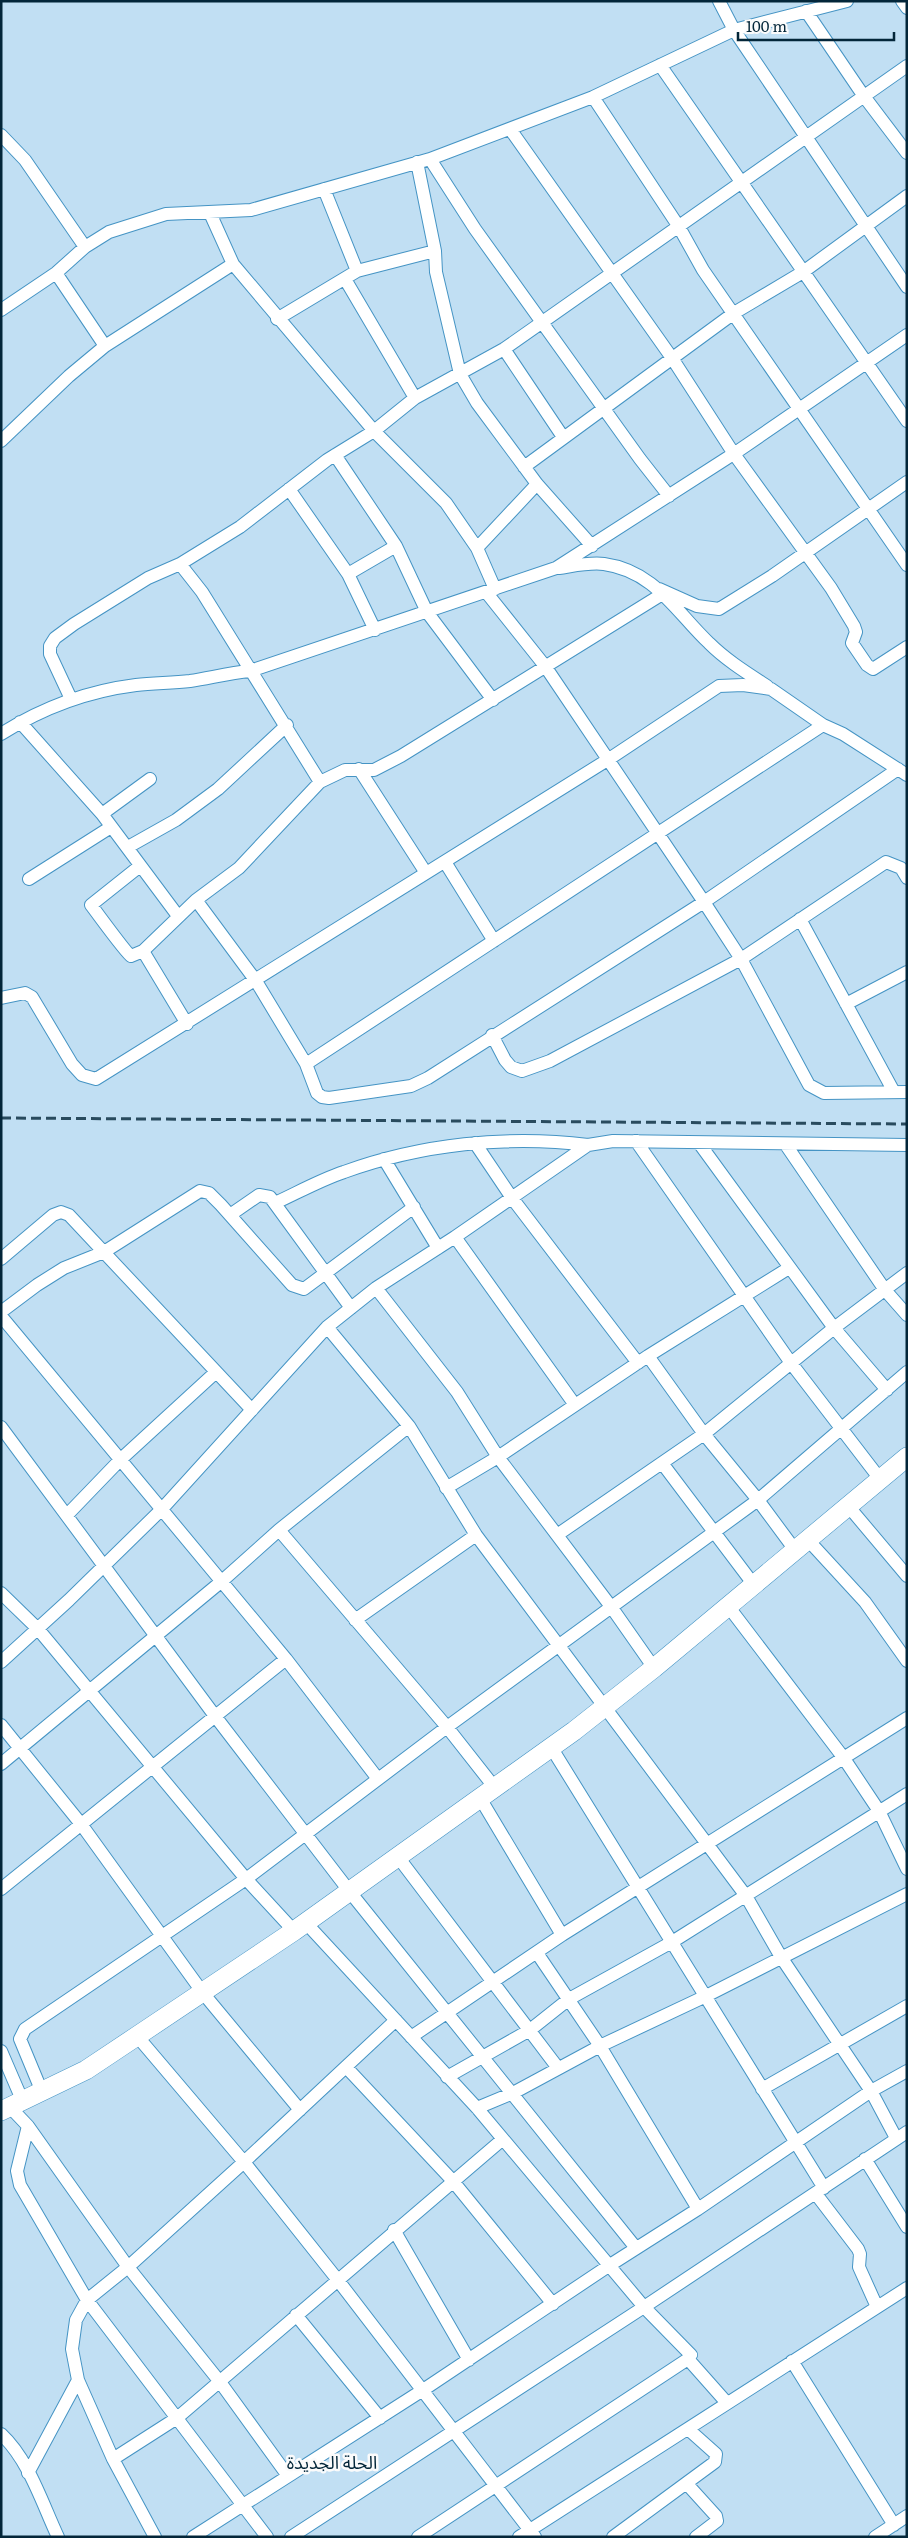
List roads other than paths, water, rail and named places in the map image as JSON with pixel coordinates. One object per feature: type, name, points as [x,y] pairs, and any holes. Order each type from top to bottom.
[{"type":"main road","points":[[11,2106],[86,2070],[300,1927],[488,1793],[654,1668],[907,1457]]},
{"type":"street","points":[[719,1],[734,30],[907,287]]},
{"type":"street","points":[[1,310],[56,272],[85,247],[109,232],[166,214],[251,210],[430,159],[593,97],[734,30],[847,1]]},
{"type":"street","points":[[902,1],[907,8]]},
{"type":"street","points":[[806,11],[863,95],[907,153]]},
{"type":"street","points":[[660,65],[907,421]]},
{"type":"street","points":[[71,699],[50,654],[50,646],[55,638],[101,606],[148,578],[180,564],[240,527],[335,455],[374,431],[415,398],[504,349],[863,95],[907,66]]},
{"type":"street","points":[[593,97],[679,227],[703,270],[867,509],[907,564]]},
{"type":"street","points":[[510,129],[672,358],[734,454],[831,588],[854,626],[856,632],[852,643],[867,665],[873,669],[907,647]]},
{"type":"street","points":[[1,135],[25,160],[85,247]]},
{"type":"street","points":[[430,159],[475,229],[640,459],[669,496]]},
{"type":"street","points":[[417,162],[435,251],[436,272],[460,374],[477,403],[537,484],[592,546]]},
{"type":"street","points":[[324,189],[358,272]]},
{"type":"street","points":[[524,466],[734,313],[802,272],[867,227],[907,196]]},
{"type":"street","points":[[210,213],[233,264],[277,319],[327,374],[374,431],[446,503],[477,548],[491,590],[609,759],[704,902],[740,959],[809,1085],[824,1093],[907,1092]]},
{"type":"street","points":[[277,319],[358,272],[435,251]]},
{"type":"street","points":[[4,433],[105,346],[233,264]]},
{"type":"street","points":[[56,272],[105,346]]},
{"type":"street","points":[[345,279],[415,398]]},
{"type":"street","points":[[1,734],[20,722],[71,699],[135,686],[191,681],[221,674],[250,671],[556,568],[734,454],[907,335]]},
{"type":"street","points":[[504,349],[563,437]]},
{"type":"street","points":[[335,455],[396,546],[427,612],[493,700]]},
{"type":"street","points":[[556,568],[604,564],[632,573],[661,591],[697,606],[719,609],[907,482]]},
{"type":"street","points":[[477,548],[537,484]]},
{"type":"street","points":[[289,489],[348,574],[375,630]]},
{"type":"street","points":[[348,574],[396,546]]},
{"type":"street","points":[[180,564],[202,592],[250,671],[287,725],[320,782]]},
{"type":"street","points":[[140,866],[91,905],[128,955],[143,951],[196,900],[218,886],[255,854],[272,832],[320,782],[345,770],[374,770],[401,756],[493,700],[661,591]]},
{"type":"street","points":[[196,900],[256,981],[306,1064],[317,1093],[322,1097],[329,1098],[411,1086],[428,1078],[492,1035],[704,902],[902,772],[842,734],[823,725],[733,664],[708,643],[661,591]]},
{"type":"street","points":[[1,998],[25,993],[32,997],[72,1064],[82,1075],[90,1079],[96,1079],[256,981],[609,759],[719,686],[743,685],[772,689]]},
{"type":"street","points":[[20,722],[102,814],[178,916]]},
{"type":"street","points":[[128,848],[176,820],[211,794],[287,725]]},
{"type":"street","points":[[306,1064],[823,725]]},
{"type":"street","points":[[359,769],[426,873]]},
{"type":"street","points":[[102,814],[150,779]]},
{"type":"street","points":[[29,878],[111,827]]},
{"type":"street","points":[[445,862],[494,942]]},
{"type":"street","points":[[492,1035],[505,1060],[511,1067],[522,1071],[550,1061],[740,959],[886,862],[901,868],[907,878]]},
{"type":"street","points":[[800,919],[894,1092]]},
{"type":"street","points":[[143,951],[187,1024]]},
{"type":"street","points":[[846,1004],[907,972]]},
{"type":"street","points":[[274,1203],[344,1172],[384,1159],[475,1143],[542,1141],[588,1145]]},
{"type":"street","points":[[636,1141],[791,1363],[843,1428],[880,1479]]},
{"type":"street","points":[[1,1662],[162,1510],[327,1327],[376,1288],[456,1237],[588,1145],[599,1142],[636,1141],[907,1145]]},
{"type":"street","points":[[475,1143],[512,1198],[758,1500],[802,1545],[865,1602],[907,1661]]},
{"type":"street","points":[[699,1143],[834,1328],[887,1390]]},
{"type":"street","points":[[786,1144],[884,1290],[907,1315]]},
{"type":"street","points":[[384,1159],[438,1248]]},
{"type":"street","points":[[378,1779],[286,1659],[222,1580],[120,1460],[1,1314],[37,1285],[64,1268],[104,1252],[200,1191],[208,1193],[230,1214],[297,1288],[304,1289],[414,1207]]},
{"type":"street","points":[[230,1214],[259,1195],[270,1197],[351,1308]]},
{"type":"street","points":[[1,1259],[53,1215],[61,1212],[69,1215],[252,1410]]},
{"type":"street","points":[[456,1237],[575,1405]]},
{"type":"street","points":[[446,1488],[498,1457],[643,1360],[789,1268]]},
{"type":"street","points":[[557,1535],[704,1434],[834,1328],[907,1272]]},
{"type":"street","points":[[376,1288],[457,1392],[498,1457],[612,1608],[654,1668]]},
{"type":"street","points":[[291,2537],[820,2191],[864,2159],[903,2136],[781,1957],[746,1896],[707,1842],[557,1647],[476,1535],[409,1426],[327,1327]]},
{"type":"street","points":[[67,1515],[120,1460],[216,1372]]},
{"type":"street","points":[[42,2092],[20,2038],[21,2034],[246,1879],[447,1727],[758,1500],[907,1372]]},
{"type":"street","points":[[1,1764],[222,1580],[279,1530],[409,1426]]},
{"type":"street","points":[[1,1428],[104,1564],[215,1716],[350,1892],[485,2057],[636,2248]]},
{"type":"street","points":[[662,1464],[754,1585]]},
{"type":"street","points":[[849,1507],[907,1576]]},
{"type":"street","points":[[279,1530],[447,1727],[488,1793],[562,1935]]},
{"type":"street","points":[[355,1620],[476,1535]]},
{"type":"street","points":[[1,1593],[38,1629],[246,1879],[300,1927],[396,2020],[477,2108],[644,2307],[691,2355],[418,2537]]},
{"type":"street","points":[[728,1606],[843,1757],[879,1811],[907,1869]]},
{"type":"street","points":[[1,1889],[286,1659]]},
{"type":"street","points":[[411,2037],[562,1935],[707,1842],[907,1718]]},
{"type":"street","points":[[1,1724],[81,1824],[203,1993],[300,2110]]},
{"type":"street","points":[[550,1747],[706,1996],[794,2142],[820,2191],[858,2249],[860,2254],[859,2267],[877,2307]]},
{"type":"street","points":[[447,2077],[530,2030],[569,1999],[672,1942],[907,1794]]},
{"type":"street","points":[[398,1857],[558,2068]]},
{"type":"street","points":[[477,2108],[513,2093],[600,2046],[706,1996],[907,1894]]},
{"type":"street","points":[[537,1953],[600,2046],[698,2209]]},
{"type":"street","points":[[762,2089],[839,2043],[907,2006]]},
{"type":"street","points":[[155,2537],[113,2459],[78,2380],[72,2349],[76,2320],[87,2300],[128,2267],[244,2162],[396,2020]]},
{"type":"street","points":[[137,2036],[244,2162],[337,2279],[424,2390],[528,2534],[907,2288]]},
{"type":"street","points":[[1,2051],[11,2106],[28,2126],[128,2267],[220,2382],[288,2476]]},
{"type":"street","points":[[346,2067],[452,2180],[553,2304]]},
{"type":"street","points":[[194,2537],[424,2390],[610,2265],[698,2209],[871,2091],[907,2071]]},
{"type":"street","points":[[28,2126],[17,2171],[20,2185],[87,2300],[267,2537]]},
{"type":"street","points":[[113,2459],[177,2418],[452,2180],[503,2139]]},
{"type":"street","points":[[864,2159],[907,2227]]},
{"type":"street","points":[[394,2230],[469,2360]]},
{"type":"street","points":[[296,2315],[380,2418]]},
{"type":"street","points":[[688,2358],[727,2404]]},
{"type":"street","points":[[792,2361],[894,2526]]},
{"type":"street","points":[[28,2473],[78,2380]]},
{"type":"street","points":[[613,2537],[687,2484],[717,2458],[716,2454],[688,2429]]},
{"type":"street","points":[[1,2434],[10,2443],[28,2473],[58,2537]]},
{"type":"street","points":[[687,2484],[716,2516],[717,2521],[696,2537]]},
{"type":"street","points":[[875,2537],[907,2516]]},
{"type":"railway","points":[[1,1118],[907,1124]]},
{"type":"district","name":"الحلة الجديدة","points":[[332,2461]]}]
